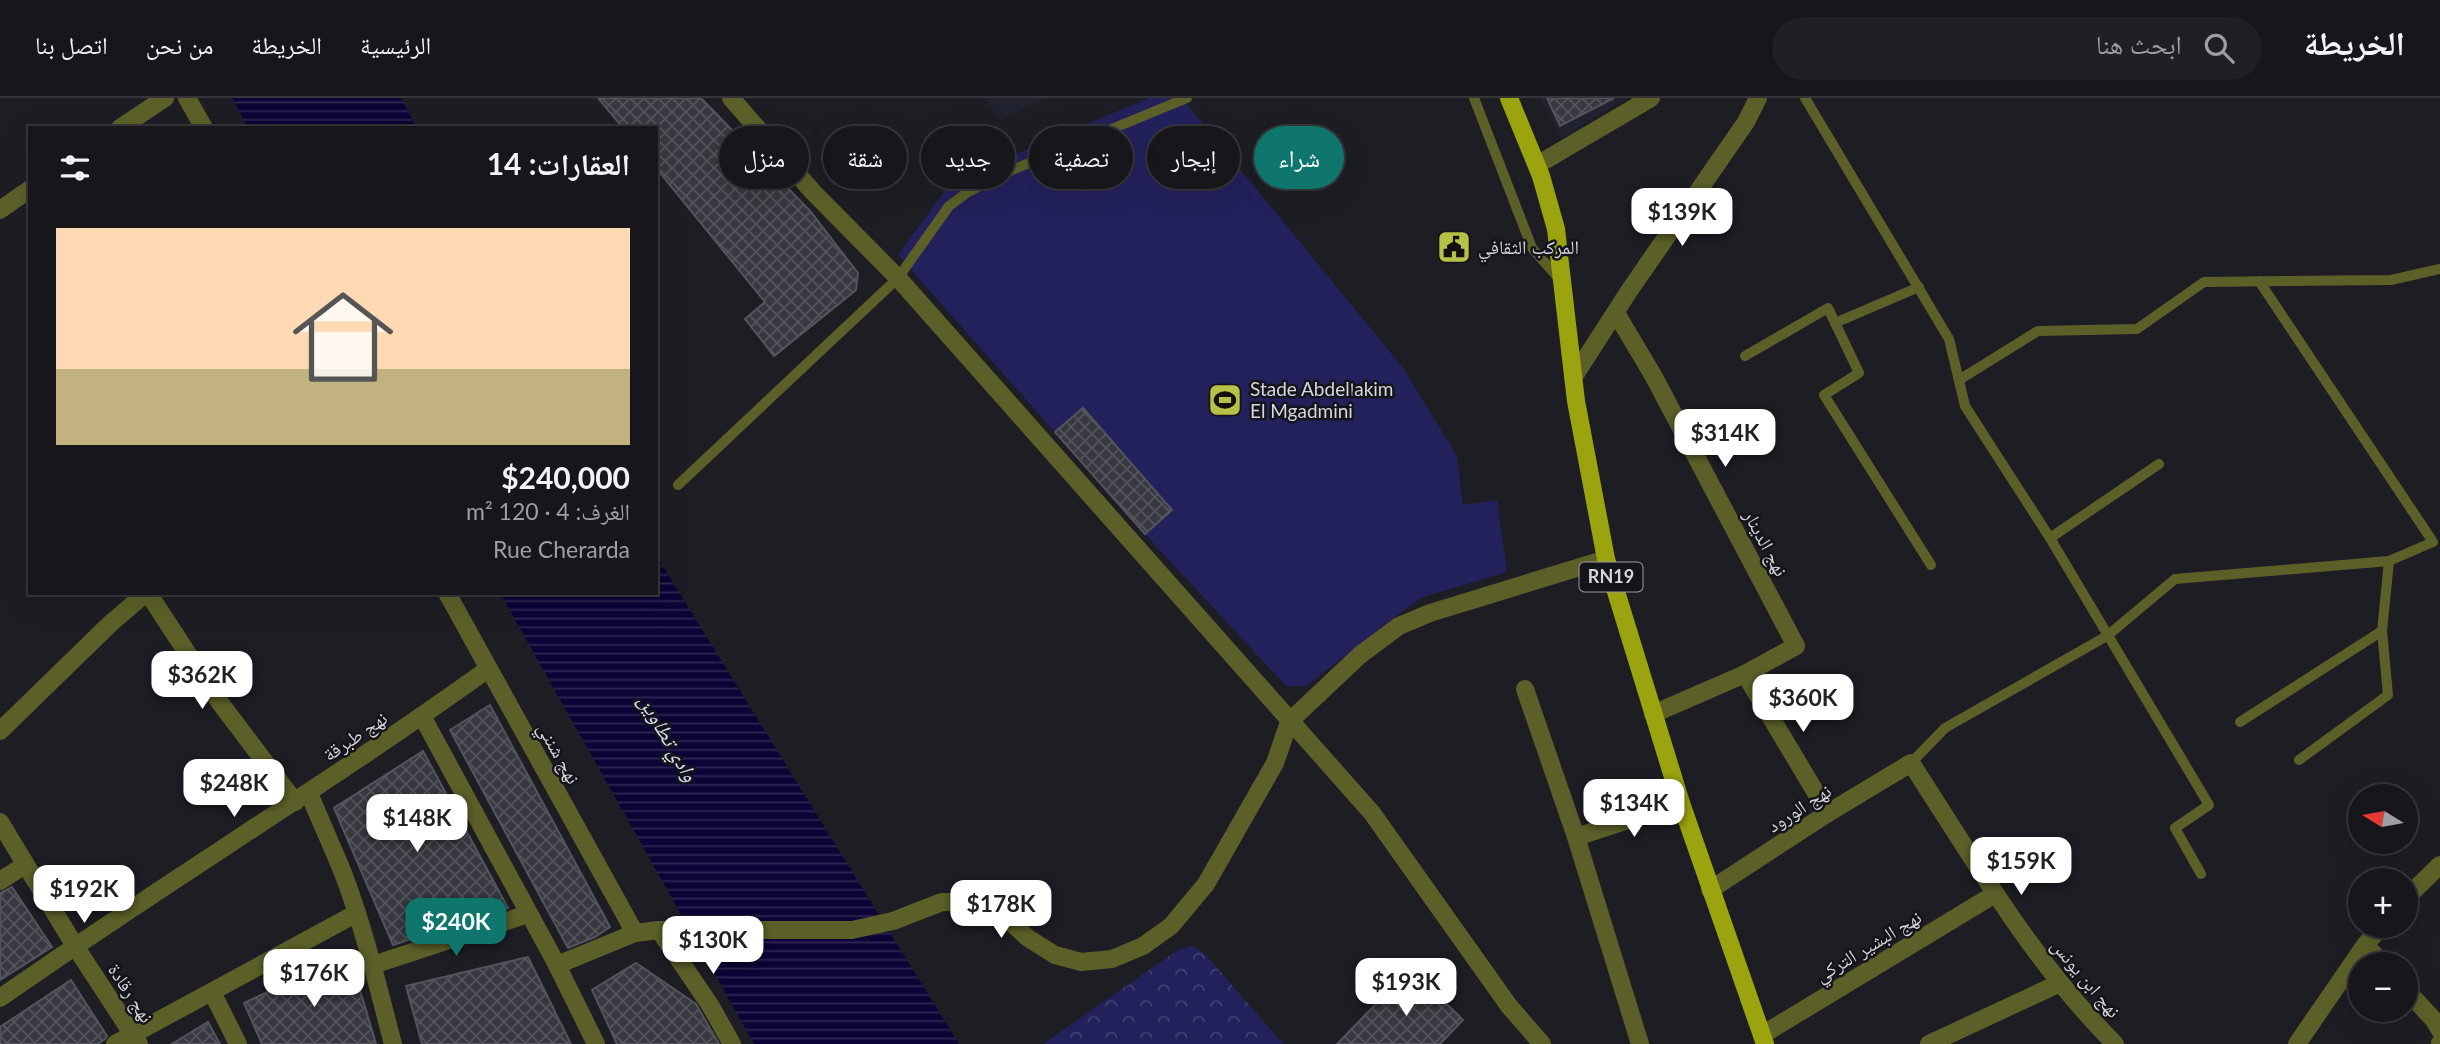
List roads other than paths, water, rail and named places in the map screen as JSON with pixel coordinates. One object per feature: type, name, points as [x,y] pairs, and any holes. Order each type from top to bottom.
[{"type":"main road","name":"RN19","points":[[1509,98],[1537,165],[1556,229],[1573,378],[1606,559],[1681,803],[1763,1039]]},
{"type":"street","points":[[123,126],[165,98]]},
{"type":"street","points":[[187,98],[203,126]]},
{"type":"street","points":[[731,98],[813,192],[898,278],[1372,813],[1509,1006],[1542,1044]]},
{"type":"street","points":[[1537,165],[1651,98]]},
{"type":"street","points":[[1573,378],[1746,122],[1759,98]]},
{"type":"street","points":[[0,210],[28,190]]},
{"type":"street","name":"نهج الدينار","points":[[1616,313],[1654,377],[1796,646],[1745,674]]},
{"type":"street","points":[[557,965],[635,933],[659,930],[852,930],[893,921],[942,902],[974,902],[1004,916],[1028,938],[1055,955],[1081,962],[1112,959],[1143,946],[1171,926],[1206,884],[1275,763],[1289,722],[1360,655],[1399,626],[1430,613],[1606,559]]},
{"type":"street","points":[[0,731],[111,622],[145,595]]},
{"type":"street","points":[[148,595],[218,700],[302,798],[343,874],[373,965],[393,1044]]},
{"type":"street","name":"نهج شنني","points":[[448,595],[635,933]]},
{"type":"street","name":"نهج طبرقة","points":[[0,998],[302,798],[488,669]]},
{"type":"street","points":[[1653,714],[1745,674],[1828,813]]},
{"type":"street","points":[[1525,689],[1576,837],[1640,1044]]},
{"type":"street","points":[[422,716],[557,965],[596,1044]]},
{"type":"street","name":"نهج الورود","points":[[1710,890],[1911,763]]},
{"type":"street","name":"نهج ابن يونس","points":[[1911,763],[1995,894],[2060,984],[2115,1044]]},
{"type":"street","points":[[1576,837],[1681,803]]},
{"type":"street","name":"نهج رقادة","points":[[0,822],[75,946],[136,1039]]},
{"type":"street","points":[[0,881],[25,865]]},
{"type":"street","points":[[2418,886],[2440,865]]},
{"type":"street","name":"نهج البشير التركي","points":[[1763,1039],[1995,894]]},
{"type":"street","points":[[115,1044],[136,1039],[212,992],[356,914]]},
{"type":"street","points":[[373,965],[528,914]]},
{"type":"street","points":[[659,930],[710,1005],[732,1044]]},
{"type":"street","points":[[2297,1044],[2371,938]]},
{"type":"street","points":[[2365,944],[2372,952]]},
{"type":"street","points":[[1929,1044],[2060,984]]},
{"type":"street","points":[[212,992],[238,1044]]},
{"type":"street","points":[[2418,1002],[2440,1030]]},
{"type":"lane","points":[[678,485],[898,278],[949,206],[968,192],[1004,173],[1187,98]]},
{"type":"lane","points":[[1474,98],[1532,248],[1563,283]]},
{"type":"lane","points":[[1805,98],[1949,339],[1965,406],[2050,538],[2209,806],[2175,828],[2201,874]]},
{"type":"lane","points":[[1959,380],[2038,331],[2137,329],[2204,282],[2391,280],[2440,270]]},
{"type":"lane","points":[[1911,763],[1945,728],[2108,636],[2175,579],[2389,561],[2433,542],[2259,281]]},
{"type":"lane","points":[[1835,323],[1919,287]]},
{"type":"lane","points":[[1745,356],[1828,308],[1859,373],[1824,395],[1931,565]]},
{"type":"lane","points":[[2050,538],[2159,464]]},
{"type":"lane","points":[[2299,760],[2388,695],[2382,631],[2389,561]]},
{"type":"lane","points":[[2240,722],[2382,631]]},
{"type":"water","points":[[232,98],[401,98],[416,126],[247,126]]},
{"type":"water","name":"وادي تطاوين","points":[[658,558],[959,1044],[754,1044],[501,595],[658,595]]},
{"type":"place","name":"المركب الثقافي","points":[[1454,247]]},
{"type":"place","name":"Stade Abdelاakim El Mgadmini","points":[[1225,400]]}]
